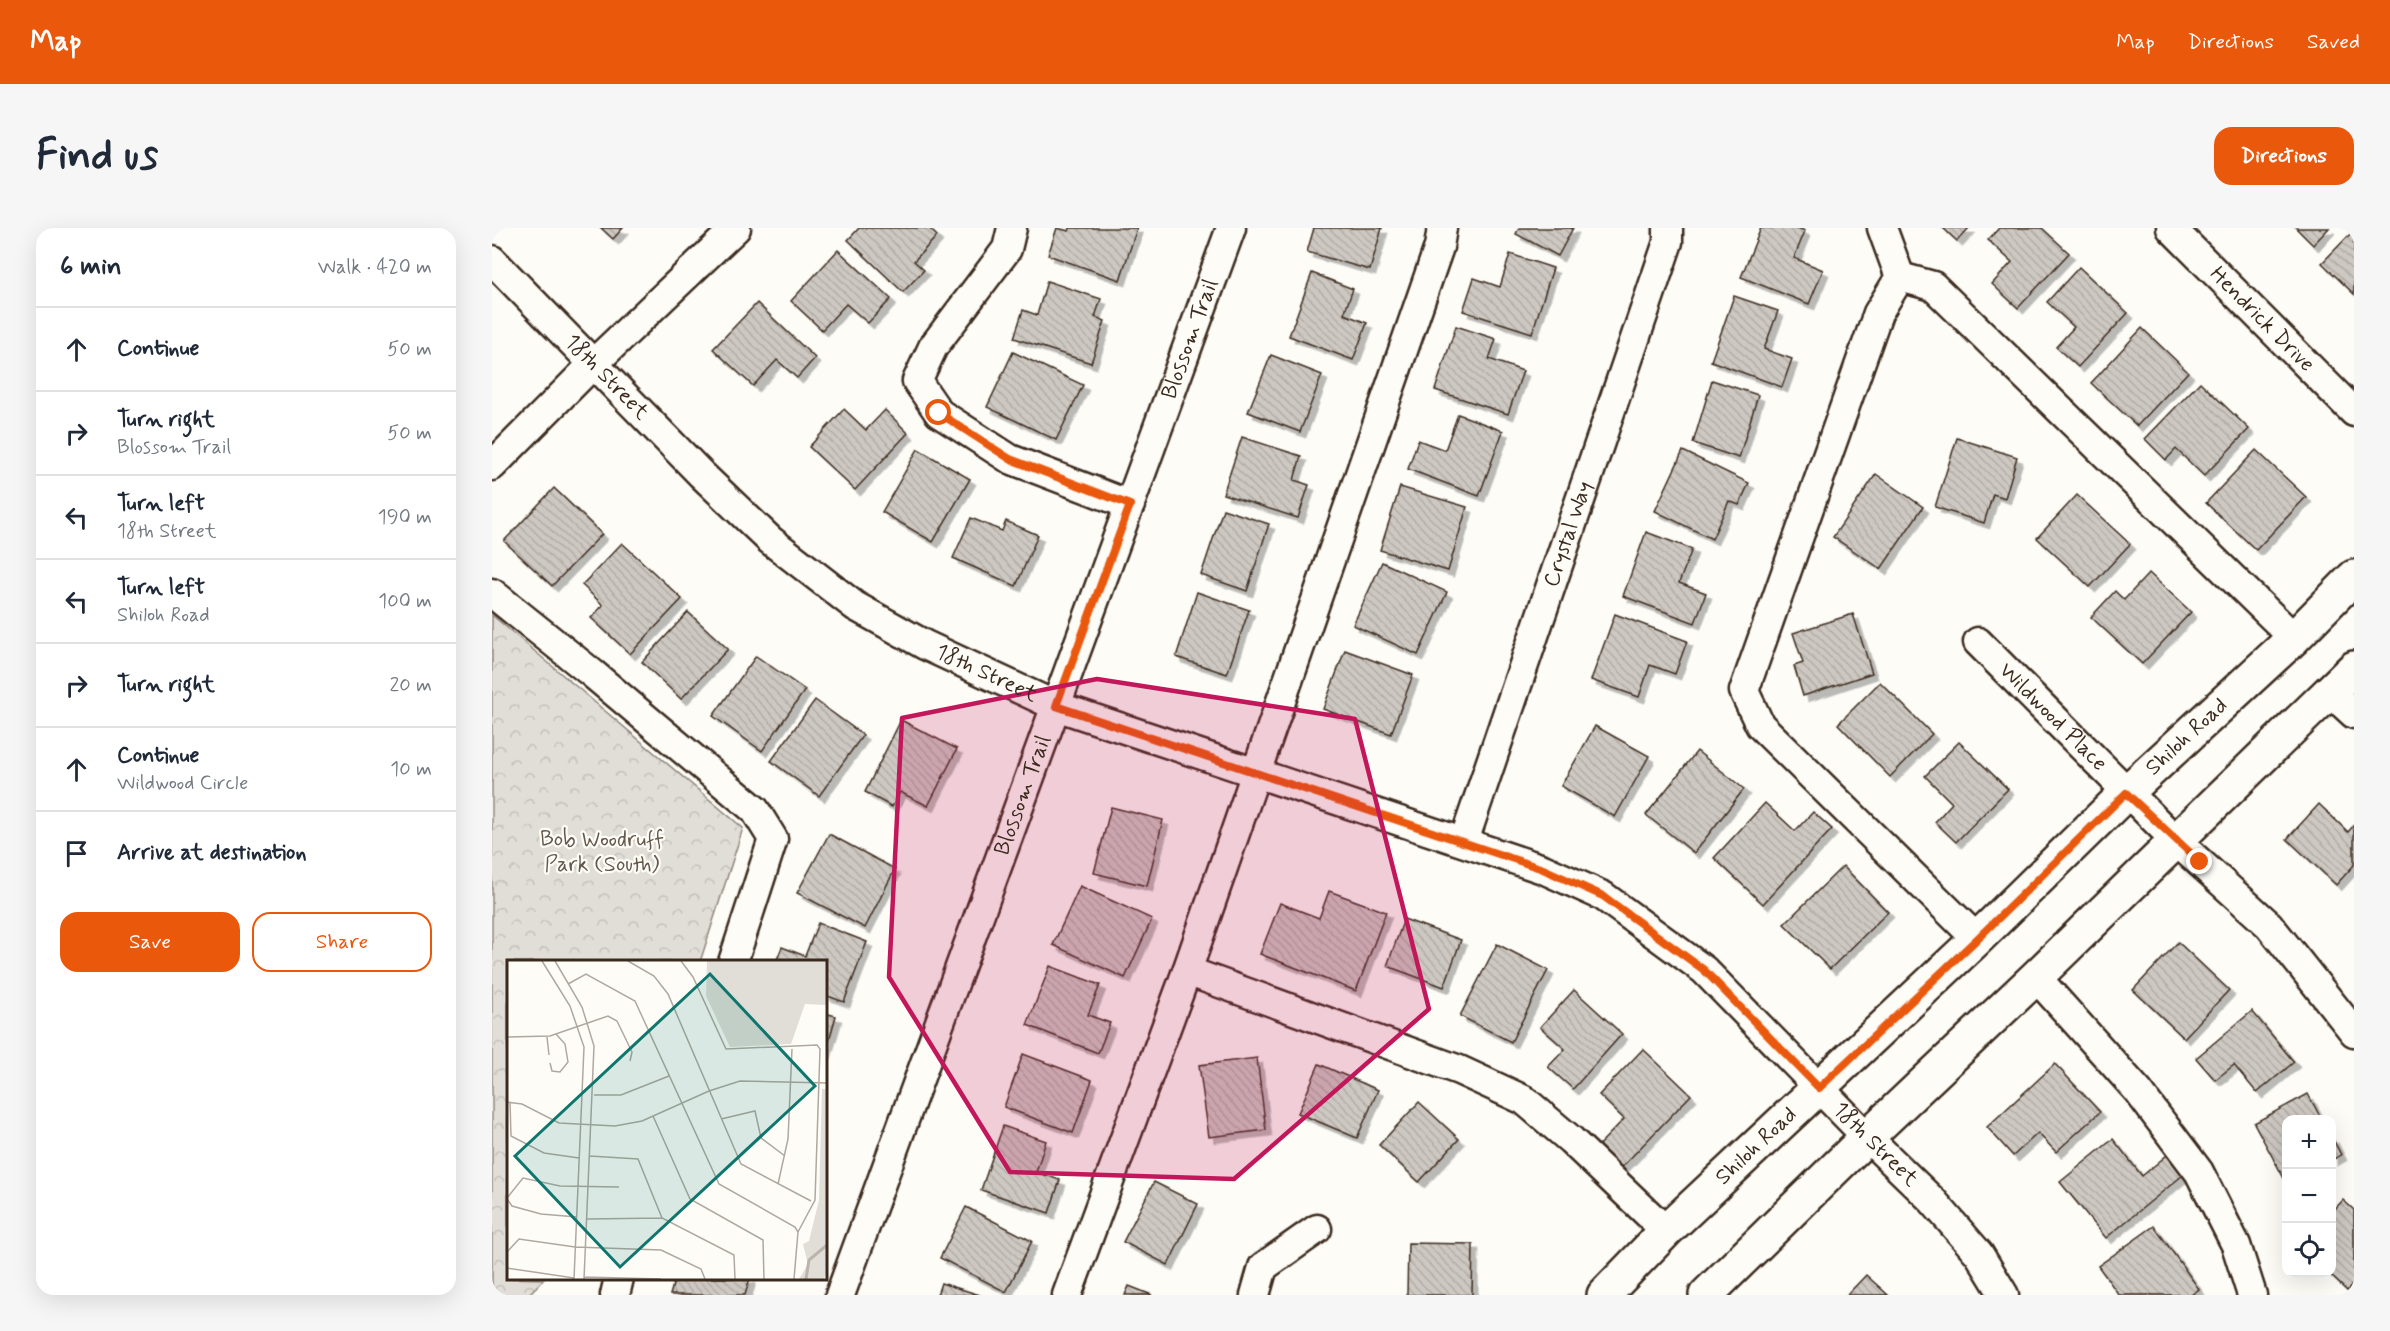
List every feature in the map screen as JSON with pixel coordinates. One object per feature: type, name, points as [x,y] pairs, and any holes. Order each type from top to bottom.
[{"type":"main road","name":"Shiloh Road","points":[[1604,1295],[1666,1231],[1977,939],[2126,793],[2294,638],[2354,577]]},
{"type":"main road","points":[[1706,1295],[2354,668]]},
{"type":"street","points":[[492,466],[593,364],[736,228]]},
{"type":"street","points":[[1012,228],[1006,249],[933,347],[918,381],[939,413],[1010,459],[1130,505]]},
{"type":"street","name":"Blossom Trail","points":[[840,1295],[1231,228]]},
{"type":"street","points":[[1067,1295],[1187,971],[1439,247],[1442,228]]},
{"type":"street","name":"Crystal Way","points":[[1464,841],[1668,242],[1668,228]]},
{"type":"street","points":[[1882,228],[1900,277]]},
{"type":"street","name":"Hendrick Drive","points":[[2171,228],[2354,412]]},
{"type":"street","name":"18th Street","points":[[492,260],[701,474],[770,540],[855,606],[925,645],[1056,706],[1464,841],[1543,869],[1603,896],[1704,970],[1867,1137],[1933,1201],[1980,1254],[2004,1295]]},
{"type":"street","points":[[1900,277],[1933,286],[2294,638]]},
{"type":"street","points":[[1900,277],[1878,313],[1743,691],[1760,725],[1977,939]]},
{"type":"street","points":[[492,593],[593,674],[755,810],[773,839],[734,960]]},
{"type":"street","name":"Wildwood Place","points":[[1978,642],[2126,793],[2269,925],[2354,1032]]},
{"type":"street","points":[[2330,692],[2354,714]]},
{"type":"street","points":[[1187,971],[1459,1070],[1524,1100],[1571,1140],[1666,1231]]},
{"type":"street","points":[[2036,977],[2138,1091],[2199,1172],[2236,1245],[2252,1295]]},
{"type":"street","points":[[1255,1295],[1263,1267],[1317,1229]]},
{"type":"street","points":[[615,1295],[619,1280]]},
{"type":"highlighted area","points":[[1097,679],[1355,719],[1429,1009],[1234,1179],[1010,1172],[889,977],[902,718]]},
{"type":"green space","name":"Bob Woodruff Park (South)","points":[[492,615],[743,828],[701,960],[507,960],[507,1280],[543,1280],[528,1295],[492,1295]]},
{"type":"building","points":[[601,228],[623,228],[613,239]]},
{"type":"building","points":[[859,228],[929,228],[937,236],[914,261],[924,270],[903,292],[848,240]]},
{"type":"building","points":[[1057,228],[1069,231],[1070,228],[1137,228],[1120,280],[1048,255]]},
{"type":"building","points":[[1314,228],[1382,228],[1370,270],[1307,252]]},
{"type":"building","points":[[1519,228],[1573,228],[1558,256],[1516,234]]},
{"type":"building","points":[[1761,228],[1798,228],[1805,231],[1794,258],[1823,270],[1809,304],[1741,277]]},
{"type":"building","points":[[1943,228],[1969,228],[1957,241]]},
{"type":"building","points":[[1999,228],[2042,228],[2069,253],[2018,308],[1992,284],[2012,262],[1988,240]]},
{"type":"building","points":[[2296,228],[2329,228],[2313,245]]},
{"type":"building","points":[[2354,230],[2354,294],[2322,263]]},
{"type":"building","points":[[838,250],[891,299],[868,323],[846,304],[822,330],[791,301]]},
{"type":"building","points":[[1510,254],[1553,268],[1532,333],[1463,311],[1474,278],[1500,287]]},
{"type":"building","points":[[2079,267],[2128,313],[2078,367],[2056,347],[2074,327],[2047,302]]},
{"type":"building","points":[[1312,273],[1353,289],[1344,314],[1367,323],[1353,360],[1289,336]]},
{"type":"building","points":[[1047,281],[1101,299],[1095,317],[1105,321],[1091,363],[1014,338],[1023,310],[1037,315]]},
{"type":"building","points":[[1734,296],[1778,311],[1764,349],[1792,359],[1782,387],[1711,361]]},
{"type":"building","points":[[757,303],[815,358],[797,378],[777,360],[753,386],[713,349]]},
{"type":"building","points":[[1456,326],[1496,339],[1489,359],[1523,371],[1508,414],[1435,390]]},
{"type":"building","points":[[2142,328],[2188,372],[2137,426],[2091,383]]},
{"type":"building","points":[[1013,352],[1083,385],[1056,440],[987,407]]},
{"type":"building","points":[[1271,355],[1322,375],[1300,432],[1248,412]]},
{"type":"building","points":[[1712,380],[1758,395],[1739,458],[1693,443]]},
{"type":"building","points":[[2200,382],[2249,429],[2204,476],[2176,449],[2166,460],[2145,439]]},
{"type":"building","points":[[844,409],[866,430],[885,410],[908,433],[855,490],[809,447]]},
{"type":"building","points":[[1458,414],[1503,431],[1479,496],[1408,469],[1418,440],[1445,450]]},
{"type":"building","points":[[1242,437],[1301,456],[1294,480],[1309,485],[1298,518],[1223,494]]},
{"type":"building","points":[[1957,438],[2017,457],[2005,498],[1993,494],[1984,523],[1935,507]]},
{"type":"building","points":[[918,449],[970,479],[933,542],[882,512]]},
{"type":"building","points":[[2256,450],[2306,497],[2256,550],[2206,503]]},
{"type":"building","points":[[1683,451],[1749,483],[1739,505],[1729,501],[1712,539],[1655,511]]},
{"type":"building","points":[[1876,474],[1923,507],[1881,569],[1833,537]]},
{"type":"building","points":[[1400,487],[1467,507],[1448,571],[1380,550]]},
{"type":"building","points":[[554,488],[602,534],[552,586],[504,541]]},
{"type":"building","points":[[2077,495],[2130,544],[2090,587],[2037,538]]},
{"type":"building","points":[[1223,509],[1269,524],[1247,591],[1201,575]]},
{"type":"building","points":[[971,518],[1002,531],[1006,521],[1038,535],[1016,586],[953,558]]},
{"type":"building","points":[[1646,532],[1692,549],[1679,583],[1706,593],[1695,623],[1623,596]]},
{"type":"building","points":[[622,543],[682,599],[630,654],[591,618],[603,605],[582,585]]},
{"type":"building","points":[[1382,562],[1447,592],[1418,655],[1353,625]]},
{"type":"building","points":[[2149,573],[2191,612],[2142,664],[2091,617],[2115,591],[2124,600]]},
{"type":"building","points":[[1197,592],[1249,610],[1227,674],[1176,657]]},
{"type":"building","points":[[688,612],[728,649],[681,699],[642,662]]},
{"type":"building","points":[[1615,614],[1687,641],[1675,674],[1650,665],[1639,697],[1591,680]]},
{"type":"building","points":[[1853,614],[1872,673],[1803,696],[1794,666],[1803,663],[1793,633]]},
{"type":"building","points":[[1345,650],[1413,675],[1391,734],[1323,709]]},
{"type":"building","points":[[756,656],[805,690],[762,751],[713,716]]},
{"type":"building","points":[[1880,682],[1932,734],[1890,777],[1838,724]]},
{"type":"building","points":[[815,700],[863,735],[819,796],[771,761]]},
{"type":"building","points":[[901,720],[957,749],[928,806],[900,792],[892,807],[865,792]]},
{"type":"building","points":[[1595,726],[1649,756],[1615,817],[1561,786]]},
{"type":"building","points":[[1959,742],[2008,789],[1956,842],[1935,822],[1952,803],[1925,776]]},
{"type":"building","points":[[1697,751],[1744,789],[1694,853],[1646,815]]},
{"type":"building","points":[[1765,803],[1795,831],[1813,812],[1832,829],[1763,904],[1714,858]]},
{"type":"building","points":[[2319,804],[2348,832],[2354,825],[2354,865],[2336,885],[2287,839]]},
{"type":"building","points":[[1111,807],[1163,820],[1147,886],[1094,873]]},
{"type":"building","points":[[829,834],[895,869],[865,928],[797,893]]},
{"type":"building","points":[[1843,866],[1888,912],[1830,969],[1784,924]]},
{"type":"building","points":[[1080,886],[1152,919],[1125,978],[1053,945]]},
{"type":"building","points":[[1329,891],[1386,912],[1356,991],[1260,954],[1280,903],[1319,918]]},
{"type":"building","points":[[1404,919],[1461,940],[1444,987],[1387,966]]},
{"type":"building","points":[[818,923],[867,942],[844,1002],[826,995],[826,960],[777,960],[782,947],[805,956]]},
{"type":"building","points":[[2178,942],[2229,990],[2184,1038],[2133,990]]},
{"type":"building","points":[[1497,944],[1548,970],[1511,1042],[1460,1016]]},
{"type":"building","points":[[1050,966],[1100,985],[1088,1015],[1110,1023],[1098,1053],[1027,1025]]},
{"type":"building","points":[[1574,990],[1622,1034],[1573,1089],[1548,1067],[1565,1049],[1540,1027]]},
{"type":"building","points":[[2252,1011],[2294,1062],[2257,1093],[2234,1065],[2215,1080],[2196,1058]]},
{"type":"building","points":[[826,1013],[836,1016],[826,1051]]},
{"type":"building","points":[[1643,1049],[1691,1095],[1618,1171],[1595,1149],[1624,1119],[1599,1095]]},
{"type":"building","points":[[1023,1054],[1092,1080],[1073,1133],[1004,1107]]},
{"type":"building","points":[[1257,1058],[1266,1130],[1209,1137],[1199,1065]]},
{"type":"building","points":[[1319,1064],[1378,1090],[1357,1138],[1298,1113]]},
{"type":"building","points":[[2055,1064],[2100,1112],[2056,1152],[2038,1133],[2013,1156],[1987,1127]]},
{"type":"building","points":[[2308,1094],[2319,1115],[2282,1115],[2282,1175],[2254,1123]]},
{"type":"building","points":[[1419,1102],[1459,1139],[1419,1182],[1379,1145]]},
{"type":"building","points":[[1003,1126],[1046,1141],[1036,1172],[1060,1180],[1049,1213],[981,1190]]},
{"type":"building","points":[[2113,1139],[2142,1176],[2167,1155],[2183,1175],[2106,1238],[2060,1182]]},
{"type":"building","points":[[2336,1145],[2341,1155],[2336,1158]]},
{"type":"building","points":[[1154,1182],[1198,1204],[1168,1265],[1123,1242]]},
{"type":"building","points":[[2343,1200],[2354,1210],[2354,1283],[2347,1291],[2332,1277],[2336,1277],[2336,1208]]},
{"type":"building","points":[[966,1207],[1032,1241],[1006,1292],[940,1258]]},
{"type":"building","points":[[2154,1226],[2199,1289],[2191,1295],[2119,1295],[2098,1266]]},
{"type":"building","points":[[1408,1243],[1473,1244],[1472,1295],[1407,1295]]},
{"type":"building","points":[[1866,1275],[1888,1295],[1847,1295]]},
{"type":"building","points":[[674,1280],[749,1280],[745,1295],[670,1295]]},
{"type":"building","points":[[941,1283],[980,1295],[937,1295]]},
{"type":"building","points":[[1129,1286],[1152,1295],[1125,1295]]},
{"type":"route","points":[[939,413],[1010,459],[1130,505],[1056,706],[1464,841],[1543,869],[1603,896],[1704,970],[1819,1088],[1977,939],[2126,793],[2200,862]]}]
